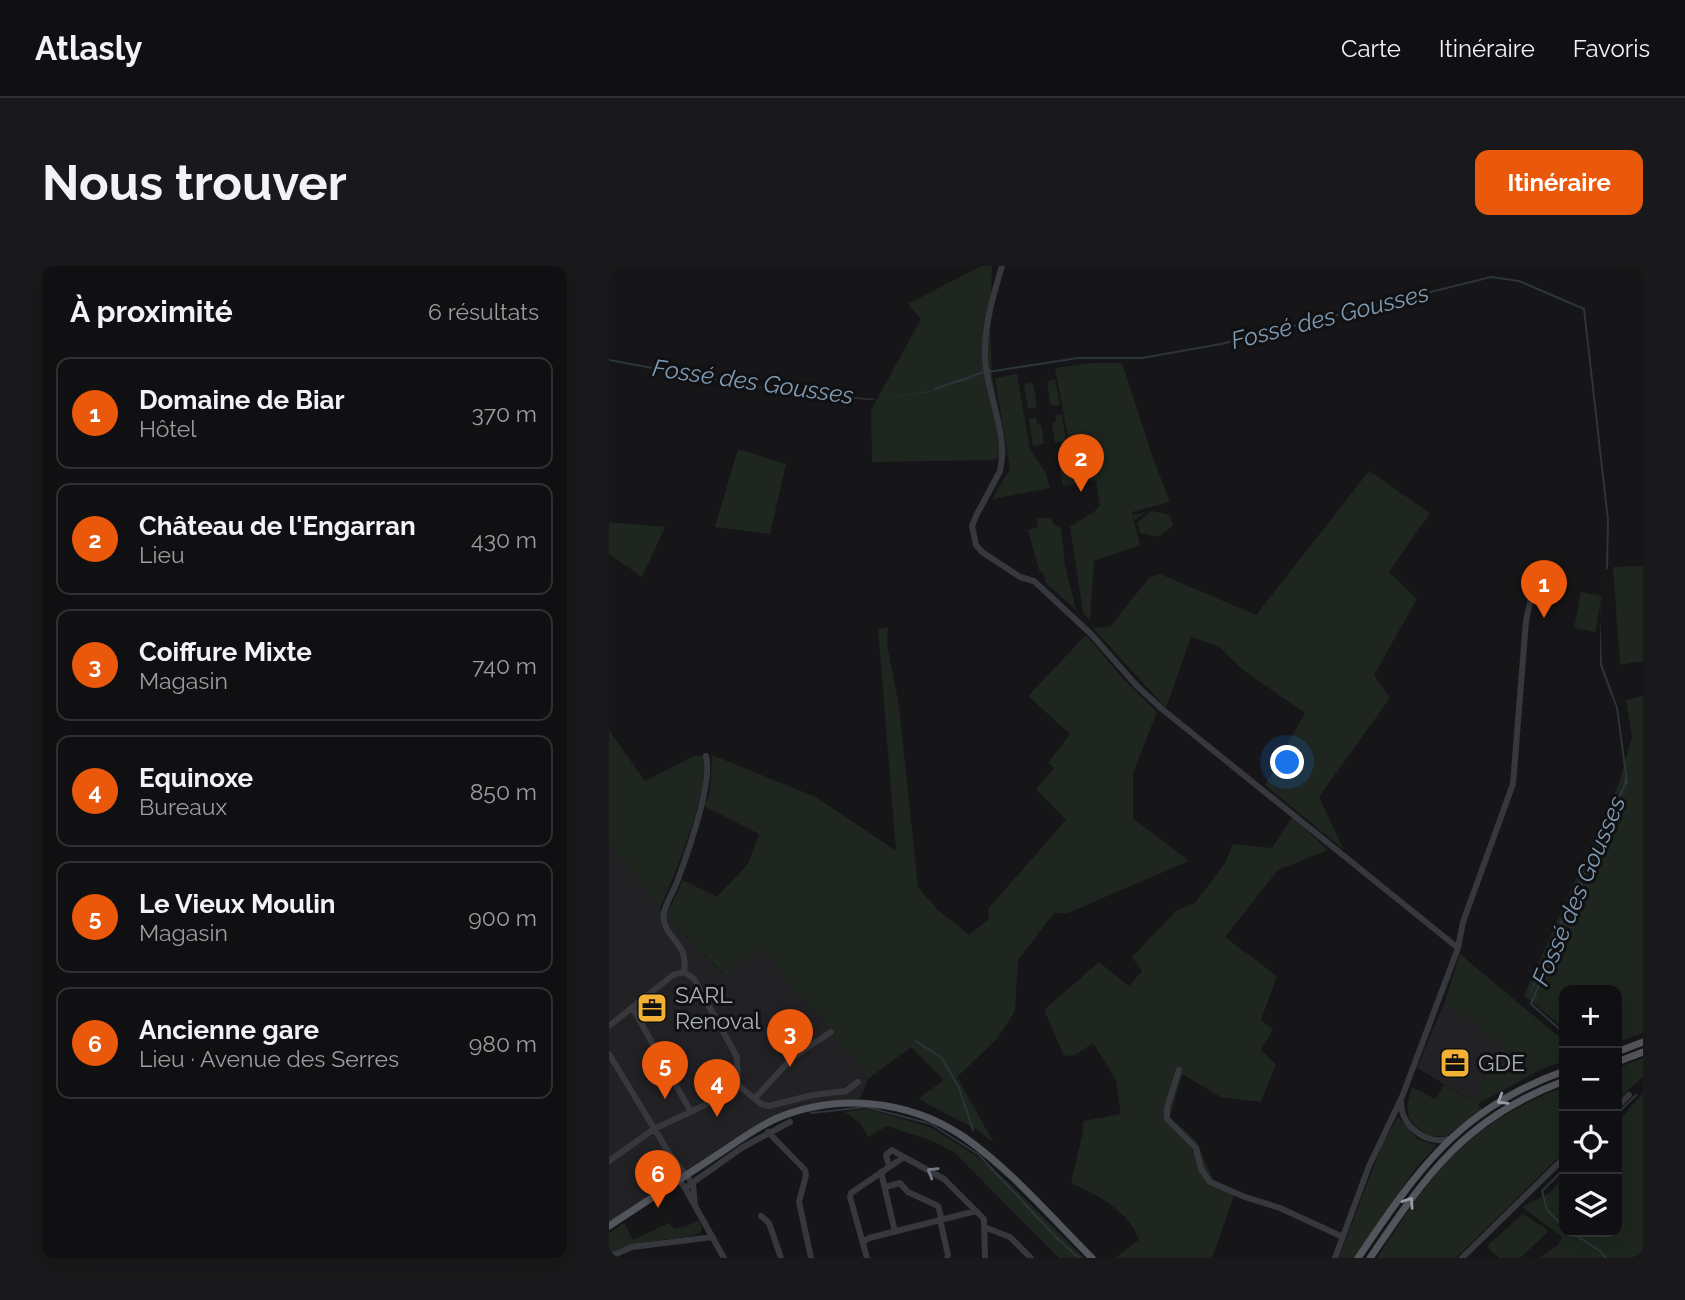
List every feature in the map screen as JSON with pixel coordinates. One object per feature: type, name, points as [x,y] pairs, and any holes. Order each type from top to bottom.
[{"type":"main road","points":[[1622,1050],[1640,1043]]},
{"type":"main road","points":[[1622,1060],[1641,1053]]},
{"type":"main road","points":[[1358,1258],[1412,1180],[1449,1139],[1505,1098],[1559,1073]]},
{"type":"main road","points":[[1370,1258],[1421,1184],[1467,1136],[1521,1100],[1559,1084]]},
{"type":"main road","points":[[609,1226],[773,1120],[813,1107],[874,1104],[898,1108],[940,1123],[980,1150],[1092,1258]]},
{"type":"street","points":[[1002,266],[986,328],[985,359],[1002,463],[972,526],[976,545],[982,552],[1020,577],[1034,581],[1091,634],[1120,668],[1162,709],[1458,948]]},
{"type":"street","points":[[1335,1258],[1369,1166],[1402,1097],[1458,948],[1464,922],[1513,784],[1526,621],[1534,583]]},
{"type":"street","points":[[684,972],[684,953],[665,928],[664,914],[706,790],[709,767],[706,756]]},
{"type":"street","points":[[609,1026],[673,975],[684,972]]},
{"type":"street","points":[[684,972],[694,979],[737,1058],[738,1085]]},
{"type":"street","points":[[632,1007],[691,1112]]},
{"type":"street","points":[[756,1097],[793,1057],[831,1032]]},
{"type":"street","points":[[609,1054],[669,1153],[693,1184],[695,1206]]},
{"type":"street","points":[[1179,1070],[1167,1108],[1167,1119],[1196,1148],[1201,1169],[1210,1182],[1280,1208],[1343,1237]]},
{"type":"street","points":[[738,1085],[765,1106],[773,1106],[813,1095],[846,1091],[858,1082]]},
{"type":"street","points":[[609,1161],[654,1129],[691,1112],[738,1085]]},
{"type":"street","points":[[1622,1102],[1629,1095]]},
{"type":"street","points":[[1402,1097],[1401,1111],[1419,1135],[1435,1141],[1449,1139]]},
{"type":"street","points":[[1393,1116],[1401,1111]]},
{"type":"street","points":[[685,1188],[716,1164],[768,1132],[790,1122]]},
{"type":"street","points":[[768,1132],[805,1170],[799,1202],[811,1258]]},
{"type":"street","points":[[867,1258],[850,1197],[851,1193],[889,1166],[886,1155],[892,1150],[944,1179],[983,1219],[985,1258]]},
{"type":"street","points":[[609,1154],[621,1153]]},
{"type":"street","points":[[669,1153],[673,1173],[685,1188],[724,1258]]},
{"type":"street","points":[[1462,1258],[1559,1163]]},
{"type":"street","points":[[881,1172],[895,1232]]},
{"type":"street","points":[[885,1187],[901,1183],[908,1192],[938,1206],[949,1255],[947,1258]]},
{"type":"street","points":[[863,1242],[869,1238],[976,1211]]},
{"type":"street","points":[[761,1216],[769,1223],[781,1258]]},
{"type":"street","points":[[984,1227],[1010,1237],[1031,1258]]},
{"type":"street","points":[[609,1257],[632,1247],[713,1237]]},
{"type":"shaded area","points":[[981,266],[992,266],[992,376],[1007,456],[992,460],[872,462],[871,410],[921,319],[908,304]]},
{"type":"shaded area","points":[[609,361],[785,391],[876,399],[930,391],[955,381],[986,377],[957,382],[929,392],[870,400],[784,392]]},
{"type":"shaded area","points":[[1093,363],[1122,363],[1170,502],[1132,512],[1133,515],[1146,512],[1135,520],[1133,516],[1140,545],[1094,561],[1090,621],[1083,612],[1070,527],[1100,506],[1096,480],[1063,486],[1060,471],[1069,443],[1055,368]]},
{"type":"shaded area","points":[[1017,374],[1030,450],[1046,473],[1050,488],[992,499],[1010,469],[995,378]]},
{"type":"shaded area","points":[[1055,379],[1060,405],[1053,406],[1050,404],[1047,382]]},
{"type":"shaded area","points":[[1024,384],[1033,384],[1037,405],[1028,409]]},
{"type":"shaded area","points":[[1062,414],[1066,441],[1055,443],[1052,424],[1056,421],[1055,415]]},
{"type":"shaded area","points":[[1036,417],[1037,424],[1041,425],[1044,444],[1033,446],[1029,419]]},
{"type":"shaded area","points":[[738,449],[786,464],[770,534],[715,527]]},
{"type":"shaded area","points":[[1369,471],[1430,513],[1389,572],[1417,599],[1374,675],[1390,698],[1319,797],[1344,850],[1265,785],[1305,713],[1243,670],[1218,646],[1191,637],[1166,708],[1093,628],[1110,627],[1149,578],[1160,574],[1256,615]]},
{"type":"shaded area","points":[[1151,511],[1170,515],[1173,525],[1159,537],[1140,533],[1137,523]]},
{"type":"shaded area","points":[[1051,517],[1053,524],[1061,528],[1065,565],[1076,610],[1046,583],[1039,570],[1028,530],[1038,527],[1037,519]]},
{"type":"shaded area","points":[[609,522],[665,527],[642,577],[609,554]]},
{"type":"shaded area","points":[[1643,566],[1643,661],[1620,665],[1613,567]]},
{"type":"shaded area","points":[[1581,592],[1602,596],[1595,632],[1574,628]]},
{"type":"shaded area","points":[[1600,618],[1602,665],[1618,708],[1628,782],[1605,826],[1626,782],[1616,707],[1600,665]]},
{"type":"shaded area","points":[[888,627],[887,644],[899,706],[918,887],[936,908],[969,935],[989,919],[988,909],[1066,820],[1036,789],[1054,768],[1048,763],[1070,734],[1028,696],[1086,635],[1125,681],[1157,712],[1133,773],[1133,818],[1189,861],[1068,913],[1054,913],[1018,960],[1015,1011],[997,1039],[957,1077],[994,1143],[977,1130],[918,1099],[944,1080],[911,1047],[868,1079],[758,946],[725,975],[666,916],[683,880],[717,897],[748,864],[759,834],[704,806],[710,792],[712,755],[816,797],[896,851],[878,629]]},
{"type":"shaded area","points":[[1643,696],[1643,1033],[1622,1040],[1622,985],[1559,985],[1559,1025],[1524,995],[1619,783],[1632,737],[1626,700]]},
{"type":"shaded area","points":[[609,730],[645,781],[694,756],[704,756],[702,789],[697,810],[660,908],[609,843]]},
{"type":"shaded area","points":[[1292,817],[1328,850],[1278,870],[1225,937],[1277,976],[1261,1020],[1273,1029],[1261,1050],[1276,1064],[1261,1102],[1221,1097],[1182,1074],[1170,1117],[1197,1142],[1213,1180],[1236,1190],[1214,1253],[1211,1258],[1115,1258],[1139,1240],[1134,1230],[1111,1205],[1071,1183],[1083,1121],[1121,1114],[1116,1080],[1093,1043],[1075,1055],[1064,1056],[1044,1010],[1099,962],[1129,986],[1142,971],[1132,957],[1177,910],[1195,903],[1225,863],[1233,844],[1272,848]]},
{"type":"shaded area","points":[[1603,830],[1528,1000],[1537,974]]},
{"type":"shaded area","points":[[609,843],[666,916],[724,975],[758,946],[868,1079],[860,1099],[815,1103],[775,1116],[609,1224],[609,1059],[632,1098],[637,1096],[609,1048]]},
{"type":"shaded area","points":[[1460,954],[1559,1037],[1559,1063],[1542,1069],[1478,1104],[1482,1110],[1446,1136],[1428,1136],[1408,1115],[1412,1087],[1435,1099],[1444,1085],[1473,1101],[1503,1045],[1445,1001]]},
{"type":"shaded area","points":[[1445,1001],[1503,1045],[1473,1101],[1417,1068]]},
{"type":"shaded area","points":[[1643,1058],[1643,1077],[1622,1096],[1622,1066]]},
{"type":"shaded area","points":[[1559,1089],[1559,1157],[1456,1258],[1377,1258],[1422,1191],[1457,1151],[1507,1114]]},
{"type":"shaded area","points":[[1643,1093],[1643,1258],[1539,1258],[1558,1245],[1562,1237],[1622,1237],[1622,1117]]},
{"type":"shaded area","points":[[867,1109],[930,1127],[975,1155],[1008,1182],[1084,1258],[1059,1258],[955,1153],[933,1141],[887,1126],[868,1137],[861,1124],[845,1112]]},
{"type":"shaded area","points":[[1398,1117],[1418,1140],[1437,1145],[1416,1168],[1355,1258],[1339,1258],[1382,1145]]},
{"type":"shaded area","points":[[1559,1182],[1559,1235],[1522,1207],[1549,1193]]},
{"type":"shaded area","points":[[1523,1214],[1547,1229],[1547,1233],[1520,1258],[1499,1258],[1488,1245]]},
{"type":"shaded area","points":[[698,1220],[702,1227],[701,1232],[696,1235],[635,1244],[609,1254],[609,1233],[624,1223],[633,1240],[669,1223],[674,1229]]},
{"type":"waterway","name":"Fossé des Gousses","points":[[935,389],[981,373],[1078,358],[1142,358],[1221,344],[1491,277],[1519,281],[1584,309],[1608,520],[1607,568]]},
{"type":"waterway","name":"Fossé des Gousses","points":[[609,360],[663,370]]},
{"type":"waterway","name":"Fossé des Gousses","points":[[1602,667],[1612,695]]},
{"type":"waterway","name":"Fossé des Gousses","points":[[1612,813],[1626,776]]},
{"type":"waterway","name":"Fossé des Gousses","points":[[1559,1029],[1531,1004],[1605,827]]},
{"type":"waterway","points":[[916,1041],[942,1058],[959,1088],[973,1130]]},
{"type":"waterway","name":"Fossé des Gousses","points":[[1620,1111],[1636,1095]]},
{"type":"waterway","points":[[811,1113],[866,1107],[931,1124],[978,1154],[1079,1258]]},
{"type":"waterway","name":"Fossé des Gousses","points":[[1559,1174],[1542,1191],[1547,1210],[1559,1222]]},
{"type":"waterway","name":"Fossé des Gousses","points":[[1579,1237],[1606,1258]]},
{"type":"place","name":"Château de l'Engarran","points":[[1081,492]]},
{"type":"place","name":"Domaine de Biar","points":[[1544,618]]},
{"type":"place","name":"SARL Renoval","points":[[652,1008]]},
{"type":"place","name":"GDE","points":[[1455,1063]]},
{"type":"place","name":"Coiffure Mixte","points":[[790,1067]]},
{"type":"place","name":"Le Vieux Moulin","points":[[665,1099]]},
{"type":"place","name":"Equinoxe","points":[[717,1117]]},
{"type":"place","name":"Ancienne gare","points":[[658,1208]]}]
